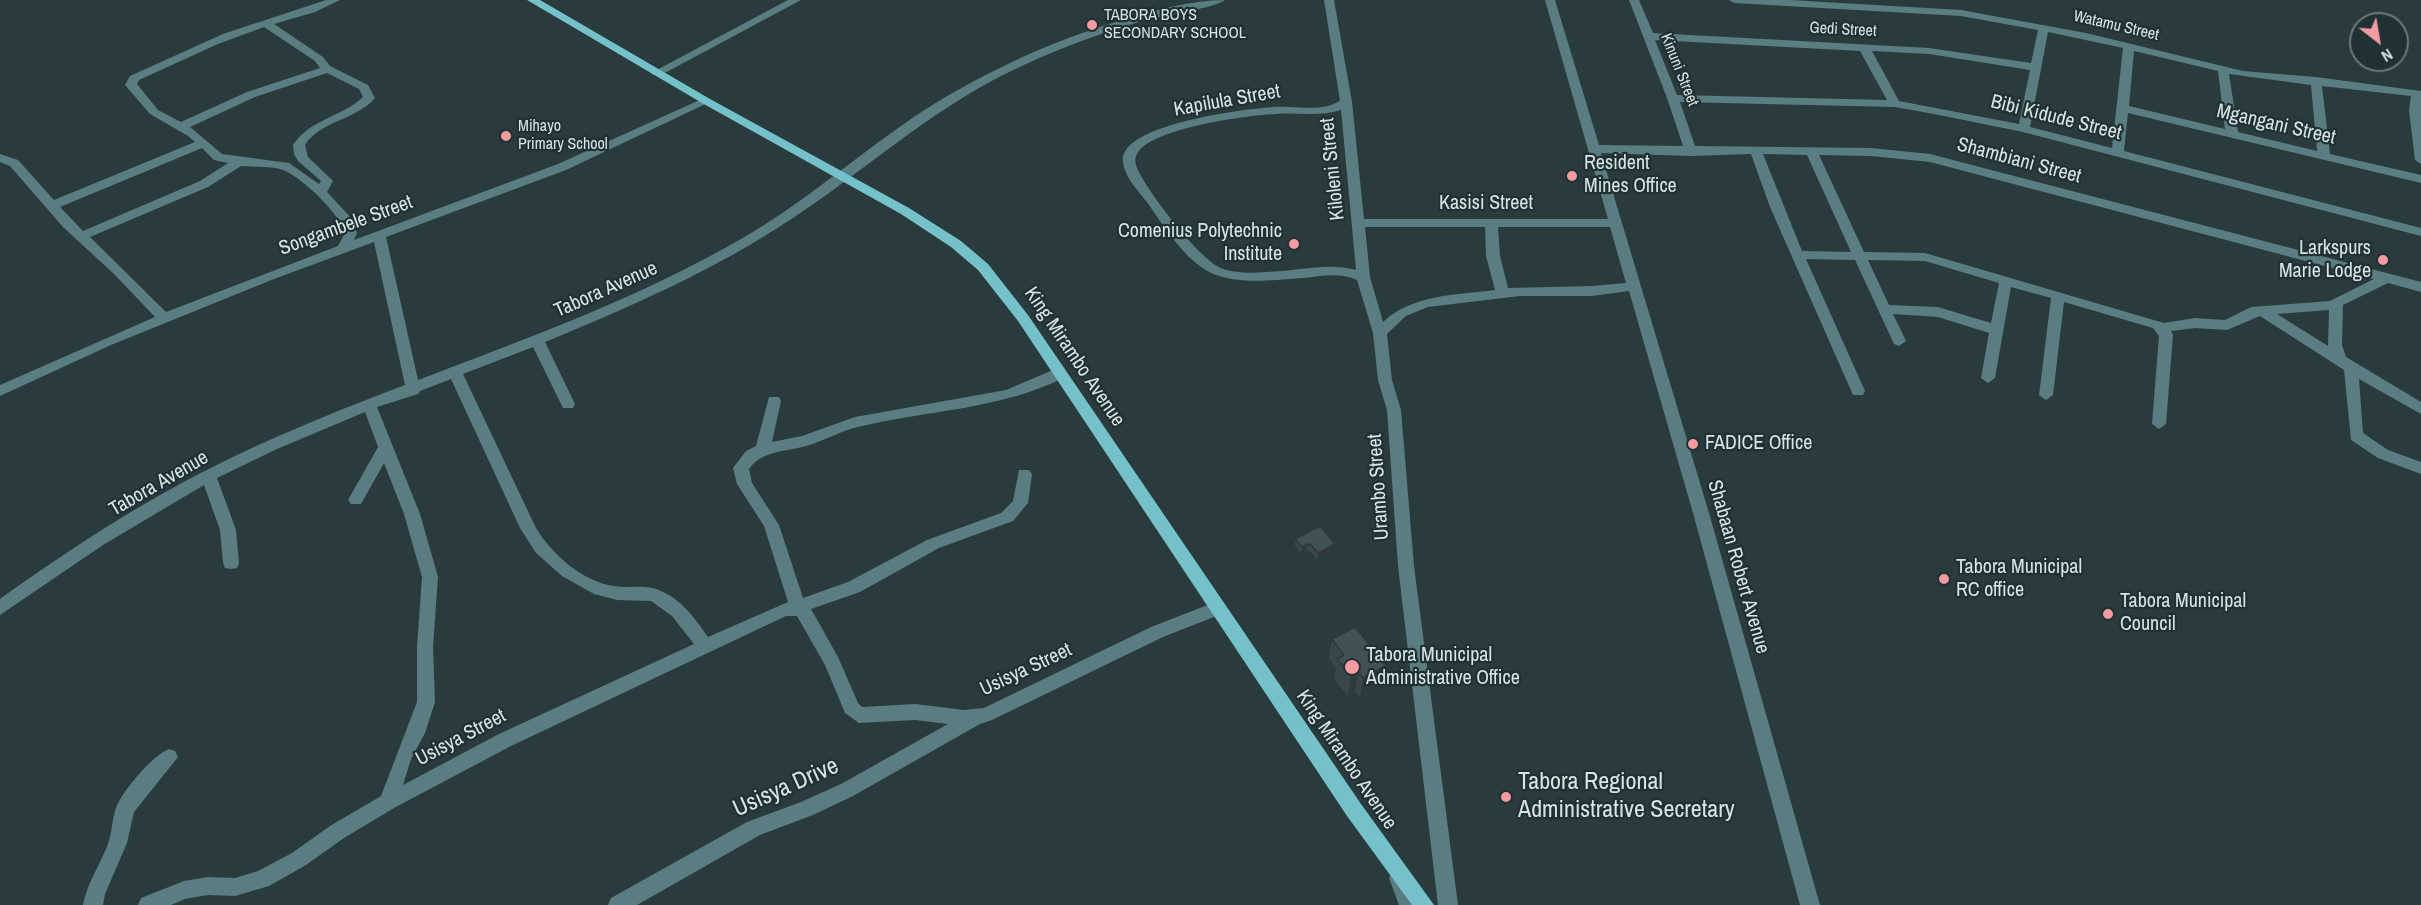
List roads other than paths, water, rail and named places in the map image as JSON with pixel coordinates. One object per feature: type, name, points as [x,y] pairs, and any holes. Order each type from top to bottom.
[{"type":"main road","name":"King Mirambo Avenue","points":[[532,0],[706,101],[914,217],[956,244],[983,267],[1018,311],[1058,374],[1394,867],[1424,905]]},
{"type":"street","points":[[335,0],[302,15],[265,23],[134,78],[131,85],[154,112],[183,126],[218,157],[239,162],[285,166],[321,192],[344,216],[350,228],[344,247]]},
{"type":"street","points":[[657,73],[796,0]]},
{"type":"street","name":"Tabora Avenue","points":[[0,608],[107,537],[208,477],[267,447],[369,405],[538,342],[717,258],[842,177],[926,115],[1016,63],[1105,27],[1217,0]]},
{"type":"street","name":"Kiloleni Street","points":[[1329,0],[1346,102],[1363,277],[1380,333]]},
{"type":"street","name":"Shabaan Robert Avenue","points":[[1550,0],[1596,149],[1615,223],[1636,286],[1810,905]]},
{"type":"street","name":"Kinuni Street","points":[[1634,0],[1673,98],[1691,152]]},
{"type":"street","name":"Watamu Street","points":[[1734,0],[1961,13],[2044,27],[2260,76],[2316,80],[2419,93]]},
{"type":"street","points":[[265,23],[319,59],[326,68],[364,87],[369,98],[360,107],[312,131],[300,144],[299,153],[303,159],[327,181],[321,192]]},
{"type":"street","points":[[2024,129],[2044,27]]},
{"type":"street","name":"Gedi Street","points":[[1648,36],[1864,47],[1981,57],[2035,67]]},
{"type":"street","points":[[2118,153],[2129,46]]},
{"type":"street","points":[[1864,47],[1895,104]]},
{"type":"street","points":[[183,126],[239,98],[326,68]]},
{"type":"street","points":[[2223,69],[2232,135]]},
{"type":"street","points":[[2316,80],[2324,156]]},
{"type":"street","points":[[2419,93],[2415,110],[2421,160]]},
{"type":"street","name":"Bibi Kidude Street","points":[[1673,98],[1895,104],[2024,129],[2421,232]]},
{"type":"street","name":"Songambele Street","points":[[0,391],[164,318],[344,247],[562,167],[706,101]]},
{"type":"street","name":"Kapilula Street","points":[[1346,102],[1324,110],[1286,109],[1247,112],[1186,125],[1135,146],[1129,154],[1129,164],[1153,203],[1202,262],[1213,270],[1240,275],[1339,270],[1363,277]]},
{"type":"street","name":"Mgangani Street","points":[[2122,108],[2421,179]]},
{"type":"street","name":"Kapilula Street","points":[[1324,110],[1348,123]]},
{"type":"street","points":[[52,206],[202,144]]},
{"type":"street","name":"Shambiani Street","points":[[1596,149],[1890,153],[1940,160],[2421,287]]},
{"type":"street","points":[[1756,152],[1798,255],[1858,391]]},
{"type":"street","points":[[1812,152],[1899,341]]},
{"type":"street","points":[[0,158],[14,163],[52,206],[164,318]]},
{"type":"street","points":[[82,236],[204,184],[239,162]]},
{"type":"street","points":[[1491,222],[1493,256],[1503,293]]},
{"type":"street","name":"Kasisi Street","points":[[1358,223],[1615,223]]},
{"type":"street","points":[[350,228],[375,236],[413,390]]},
{"type":"street","points":[[1798,255],[1925,257],[2153,323],[2162,328],[2166,335],[2159,424]]},
{"type":"street","name":"Kapilula Street","points":[[1339,270],[1361,259]]},
{"type":"street","points":[[2162,328],[2195,323],[2227,325],[2251,312],[2336,303],[2387,278]]},
{"type":"street","points":[[1988,378],[2006,280]]},
{"type":"street","points":[[1380,333],[1401,313],[1420,305],[1503,293],[1592,291],[1636,286]]},
{"type":"street","points":[[2046,394],[2058,295]]},
{"type":"street","points":[[2336,303],[2334,345],[2345,363],[2356,436],[2383,454],[2421,468]]},
{"type":"street","points":[[1885,309],[1938,312],[1997,330]]},
{"type":"street","points":[[2262,311],[2416,406],[2421,418]]},
{"type":"street","name":"Urambo Street","points":[[1380,333],[1385,380],[1394,410],[1406,566],[1448,905]]},
{"type":"street","points":[[538,342],[568,404]]},
{"type":"street","points":[[456,374],[474,421],[508,483],[529,534],[540,547],[564,569],[601,589],[614,593],[631,592],[657,596],[689,623],[704,645]]},
{"type":"street","points":[[774,401],[763,449],[804,441],[866,419],[1008,395],[1058,374]]},
{"type":"street","points":[[369,405],[412,514],[430,577],[426,702],[416,732],[403,757],[388,802]]},
{"type":"street","points":[[356,500],[385,449]]},
{"type":"street","name":"Usisya Street","points":[[763,449],[743,462],[741,475],[771,525],[798,607],[819,638],[851,708],[859,715],[915,712],[974,717],[998,710],[1157,633],[1218,608]]},
{"type":"street","points":[[798,607],[854,587],[933,544],[1007,517],[1020,503],[1024,474]]},
{"type":"street","points":[[208,477],[228,530],[231,563]]},
{"type":"street","name":"Usisya Street","points":[[147,905],[184,890],[208,886],[235,887],[262,879],[299,859],[337,832],[388,802],[505,740],[704,645],[764,618],[798,607]]},
{"type":"street","name":"Usisya Drive","points":[[618,905],[754,828],[806,809],[847,790],[974,717]]},
{"type":"street","points":[[93,905],[98,885],[118,843],[125,809],[147,779],[169,757]]},
{"type":"street","points":[[1394,867],[1409,905]]},
{"type":"place","name":"TABORA BOYS SECONDARY SCHOOL","points":[[1092,25]]},
{"type":"place","name":"Mihayo Primary School","points":[[506,136]]},
{"type":"place","name":"Resident Mines Office","points":[[1572,176]]},
{"type":"place","name":"Comenius Polytechnic Institute","points":[[1294,244]]},
{"type":"place","name":"Larkspurs Marie Lodge","points":[[2383,260]]},
{"type":"place","name":"FADICE Office","points":[[1693,444]]},
{"type":"place","name":"Tabora Municipal RC office","points":[[1944,579]]},
{"type":"place","name":"Tabora Municipal Council","points":[[2108,614]]},
{"type":"place","name":"Tabora Municipal Administrative Office","points":[[1352,667]]},
{"type":"place","name":"Tabora Regional Administrative Secretary","points":[[1506,797]]}]
